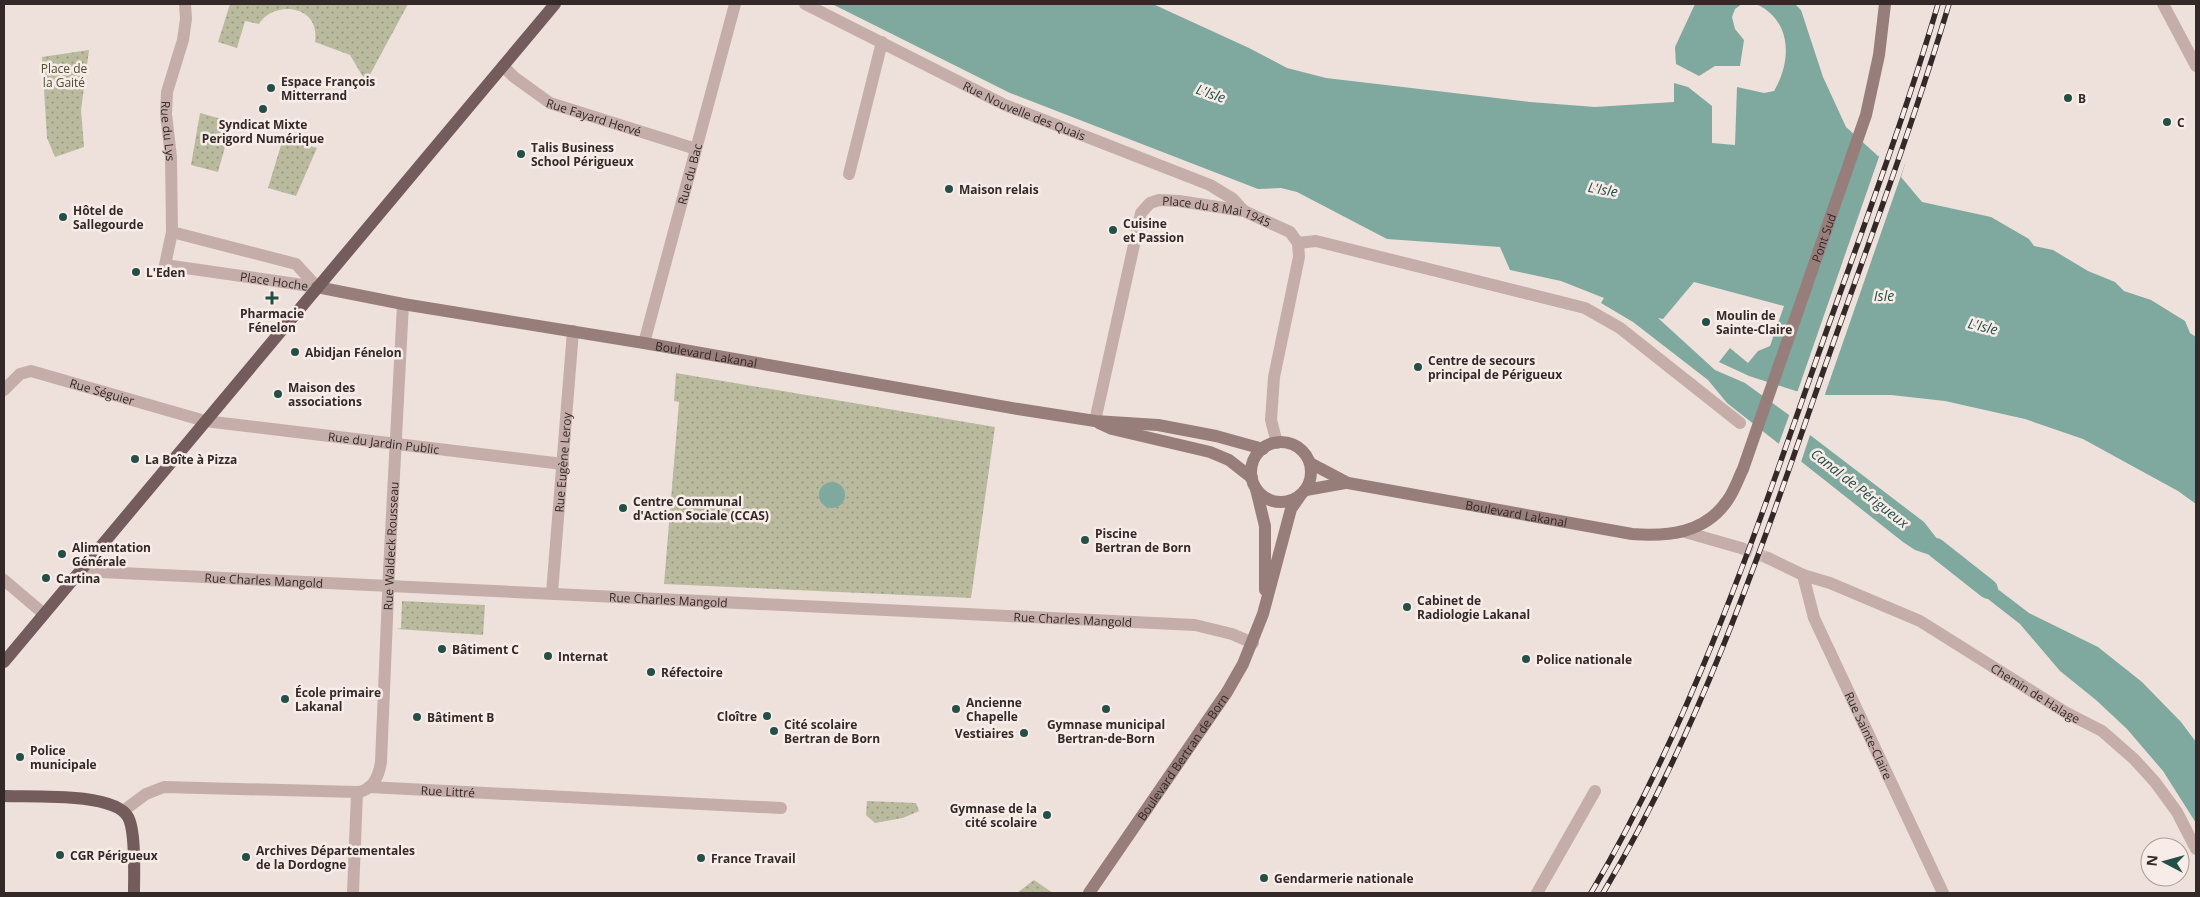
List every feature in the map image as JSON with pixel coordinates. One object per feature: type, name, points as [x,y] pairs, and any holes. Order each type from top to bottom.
[{"type":"main road","points":[[4,662],[555,4]]},
{"type":"main road","name":"Pont Sud","points":[[1742,469],[1866,116],[1879,55],[1885,4]]},
{"type":"main road","name":"Boulevard Lakanal","points":[[317,287],[403,304],[644,343],[1095,421],[1158,424],[1216,436],[1263,449]]},
{"type":"main road","name":"Boulevard Lakanal","points":[[1095,421],[1112,430],[1210,452],[1229,460],[1254,483]]},
{"type":"main road","points":[[1277,443],[1293,445],[1301,449],[1310,464],[1311,473],[1303,493],[1291,501],[1272,501],[1263,496],[1254,483],[1253,462],[1263,449],[1277,443]]},
{"type":"main road","name":"Boulevard Lakanal","points":[[1310,464],[1348,483],[1632,534],[1660,536],[1684,532],[1719,512],[1729,500],[1742,469]]},
{"type":"main road","name":"Boulevard Bertran de Born","points":[[1254,483],[1265,526],[1263,614]]},
{"type":"main road","name":"Boulevard Lakanal","points":[[1303,493],[1348,483]]},
{"type":"main road","name":"Boulevard Bertran de Born","points":[[1089,893],[1227,692],[1243,664],[1263,614],[1291,509],[1303,493]]},
{"type":"main road","points":[[4,796],[91,799],[114,804],[124,811],[131,824],[134,893]]},
{"type":"street","name":"Rue du Lys","points":[[172,232],[171,157],[166,114],[167,92],[183,40],[186,20],[185,4]]},
{"type":"street","name":"Rue du Bac","points":[[644,343],[735,4]]},
{"type":"street","name":"Rue Nouvelle des Quais","points":[[805,4],[1005,105],[1210,185],[1232,199],[1244,211]]},
{"type":"street","points":[[2163,4],[2196,66]]},
{"type":"street","points":[[849,174],[882,42]]},
{"type":"street","name":"Rue Fayard Hervé","points":[[503,66],[514,77],[550,103],[696,149]]},
{"type":"street","name":"Place du 8 Mai 1945","points":[[1095,421],[1141,213],[1150,203],[1159,200],[1179,201],[1244,211],[1290,232],[1298,243]]},
{"type":"street","name":"Place Hoche","points":[[172,232],[296,264],[317,287],[165,265],[172,232]]},
{"type":"street","points":[[1277,443],[1271,420],[1272,396],[1274,377],[1299,256],[1298,243],[1316,241],[1585,308],[1620,328],[1740,423]]},
{"type":"street","name":"Rue Waldeck Rousseau","points":[[370,787],[375,781],[381,762],[388,585],[403,304]]},
{"type":"street","name":"Rue Eugène Leroy","points":[[552,594],[573,331]]},
{"type":"street","name":"Rue Séguier","points":[[4,390],[20,374],[31,371],[41,372],[205,421]]},
{"type":"street","name":"Rue du Jardin Public","points":[[205,421],[562,464]]},
{"type":"street","name":"Boulevard Lakanal","points":[[1684,532],[1741,548]]},
{"type":"street","points":[[1768,558],[1803,575]]},
{"type":"street","name":"Rue Charles Mangold","points":[[80,571],[1195,625],[1232,634],[1253,643]]},
{"type":"street","name":"Chemin de Halage","points":[[1803,575],[1834,585],[1920,621],[2065,712],[2102,731],[2128,753],[2155,782],[2177,812],[2196,849]]},
{"type":"street","name":"Rue Sainte-Claire","points":[[1803,575],[1814,618],[1943,893]]},
{"type":"street","points":[[4,580],[44,614]]},
{"type":"street","name":"Rue Littré","points":[[124,811],[146,794],[164,787],[357,792],[370,787],[781,808]]},
{"type":"street","points":[[1537,893],[1595,791]]},
{"type":"street","points":[[353,893],[357,792]]},
{"type":"green space","points":[[230,4],[408,4],[366,82],[350,55],[315,42],[315,29],[311,20],[304,13],[294,10],[274,11],[259,24],[245,21],[237,48],[218,42]]},
{"type":"green space","name":"Place de la Gaité","points":[[89,50],[81,110],[84,147],[55,157],[47,138],[42,57]]},
{"type":"green space","points":[[200,113],[232,122],[218,172],[191,165]]},
{"type":"green space","points":[[287,139],[317,148],[296,196],[268,188],[282,142],[286,143]]},
{"type":"green space","points":[[676,373],[995,427],[971,598],[664,584],[679,402],[674,401]]},
{"type":"green space","points":[[402,601],[485,605],[483,635],[397,629],[401,628]]},
{"type":"green space","points":[[867,801],[916,803],[919,811],[903,818],[875,823],[866,815]]},
{"type":"green space","points":[[1034,880],[1053,893],[1017,893]]},
{"type":"water","name":"Isle","points":[[832,4],[1153,4],[1249,48],[1287,68],[1326,78],[1530,102],[1595,107],[1674,102],[1674,83],[1688,87],[1712,106],[1712,143],[1735,145],[1737,87],[1764,93],[1774,91],[1784,67],[1786,55],[1785,42],[1777,20],[1768,11],[1756,4],[1795,4],[1801,10],[1823,77],[1846,127],[1878,156],[1905,164],[1901,177],[1922,202],[1991,217],[2029,239],[2034,246],[2053,250],[2088,271],[2115,282],[2124,291],[2151,300],[2185,321],[2190,333],[2196,337],[2196,504],[2178,491],[2083,439],[2025,419],[1945,401],[1891,395],[1827,395],[1796,391],[1749,376],[1719,362],[1730,348],[1748,363],[1758,351],[1770,346],[1784,306],[1694,282],[1663,319],[1658,318],[1715,370],[1745,383],[1789,415],[1810,435],[1924,522],[1942,545],[1961,561],[1953,571],[1930,555],[1915,550],[1903,542],[1727,403],[1708,380],[1633,322],[1601,303],[1604,298],[1561,281],[1510,270],[1500,247],[1387,239],[1297,192],[1281,188],[1258,189],[1010,93]]},
{"type":"water","points":[[1695,4],[1742,4],[1735,9],[1732,17],[1735,29],[1744,40],[1740,66],[1715,66],[1699,76],[1676,64],[1675,47]]},
{"type":"water","points":[[832,482],[841,486],[845,495],[841,504],[832,508],[823,504],[819,495],[823,486]]},
{"type":"water","points":[[1970,568],[2029,613],[2098,647],[2142,682],[2181,722],[2196,742],[2196,823],[2163,771],[2127,729],[2096,700],[2060,671],[2020,624],[1961,578]]},
{"type":"pier","points":[[1880,154],[1906,161],[1824,397],[1797,393]]},
{"type":"pier","points":[[1790,413],[1811,432],[1800,465],[1778,446]]},
{"type":"waterway","name":"Canal de Périgueux","points":[[1936,548],[1988,589]]},
{"type":"tunnel","points":[[1741,548],[1768,558]]},
{"type":"railway","points":[[1591,893],[1627,830],[1659,765],[1717,632],[1769,495],[1880,182],[1938,4]]},
{"type":"railway","points":[[1603,893],[1638,831],[1670,768],[1699,704],[1752,572],[1920,97],[1949,4]]},
{"type":"place","name":"Espace François Mitterrand","points":[[271,88]]},
{"type":"place","name":"B","points":[[2068,98]]},
{"type":"place","name":"Syndicat Mixte Perigord Numérique","points":[[263,109]]},
{"type":"place","name":"C","points":[[2167,122]]},
{"type":"place","name":"Talis Business School Périgueux","points":[[521,154]]},
{"type":"place","name":"Maison relais","points":[[949,189]]},
{"type":"place","name":"Hôtel de Sallegourde","points":[[63,217]]},
{"type":"place","name":"Cuisine et Passion","points":[[1113,230]]},
{"type":"place","name":"L'Eden","points":[[136,272]]},
{"type":"place","name":"Pharmacie Fénelon","points":[[272,298]]},
{"type":"place","name":"Moulin de Sainte-Claire","points":[[1706,322]]},
{"type":"place","name":"Abidjan Fénelon","points":[[295,352]]},
{"type":"place","name":"Centre de secours principal de Périgueux","points":[[1418,367]]},
{"type":"place","name":"Maison des associations","points":[[278,394]]},
{"type":"place","name":"La Boîte à Pizza","points":[[135,459]]},
{"type":"place","name":"Centre Communal d'Action Sociale (CCAS)","points":[[623,508]]},
{"type":"place","name":"Piscine Bertran de Born","points":[[1085,540]]},
{"type":"place","name":"Alimentation Générale","points":[[62,554]]},
{"type":"place","name":"Cartina","points":[[46,578]]},
{"type":"place","name":"Cabinet de Radiologie Lakanal","points":[[1407,607]]},
{"type":"place","name":"Bâtiment C","points":[[442,649]]},
{"type":"place","name":"Internat","points":[[548,656]]},
{"type":"place","name":"Police nationale","points":[[1526,659]]},
{"type":"place","name":"Réfectoire","points":[[651,672]]},
{"type":"place","name":"École primaire Lakanal","points":[[285,699]]},
{"type":"place","name":"Ancienne Chapelle","points":[[956,709]]},
{"type":"place","name":"Gymnase municipal Bertran-de-Born","points":[[1106,709]]},
{"type":"place","name":"Cloître","points":[[767,716]]},
{"type":"place","name":"Bâtiment B","points":[[417,717]]},
{"type":"place","name":"Cité scolaire Bertran de Born","points":[[774,731]]},
{"type":"place","name":"Vestiaires","points":[[1024,733]]},
{"type":"place","name":"Police municipale","points":[[20,757]]},
{"type":"place","name":"Gymnase de la cité scolaire","points":[[1047,815]]},
{"type":"place","name":"CGR Périgueux","points":[[60,855]]},
{"type":"place","name":"Archives Départementales de la Dordogne","points":[[246,857]]},
{"type":"place","name":"France Travail","points":[[701,858]]},
{"type":"place","name":"Gendarmerie nationale","points":[[1264,878]]},
{"type":"water label","name":"L'Isle","points":[[1211,93]]},
{"type":"water label","name":"L'Isle","points":[[1603,189]]},
{"type":"water label","name":"L'Isle","points":[[1983,326]]}]
